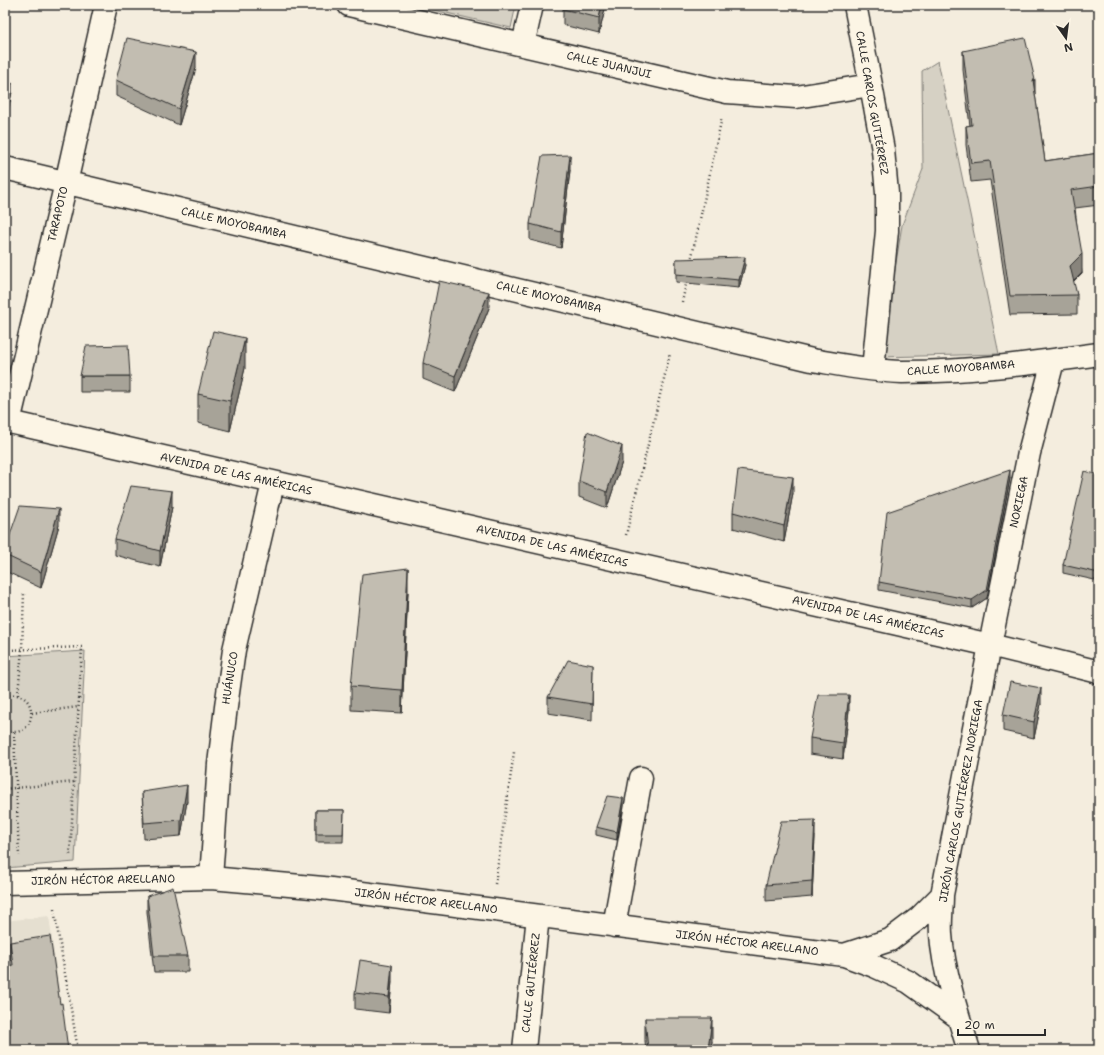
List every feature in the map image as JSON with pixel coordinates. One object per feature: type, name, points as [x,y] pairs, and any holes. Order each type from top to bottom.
[{"type":"street","name":"TARAPOTO","points":[[7,422],[66,183],[106,5]]},
{"type":"street","name":"CALLE JUANJUI","points":[[349,5],[727,92],[796,97],[871,85]]},
{"type":"street","points":[[523,45],[532,5]]},
{"type":"street","name":"CALLE CARLOS GUTIÉRREZ","points":[[855,5],[883,150],[887,193],[887,231],[873,369]]},
{"type":"street","name":"CALLE MOYOBAMBA","points":[[5,168],[842,366],[901,372],[937,371],[1053,361],[1099,354]]},
{"type":"street","name":"NORIEGA","points":[[990,645],[1029,452],[1053,361]]},
{"type":"street","name":"AVENIDA DE LAS AMÉRICAS","points":[[7,422],[990,645],[1099,672]]},
{"type":"street","name":"HUÁNUCO","points":[[211,878],[219,764],[234,650],[273,483]]},
{"type":"street","name":"JIRÓN CARLOS GUTIÉRREZ NORIEGA","points":[[969,1050],[958,1017],[945,963],[941,935],[942,895],[990,645]]},
{"type":"street","points":[[614,926],[641,778]]},
{"type":"street","name":"JIRÓN HÉCTOR ARELLANO","points":[[12,883],[211,878],[324,888],[844,955],[874,966],[909,982],[958,1017]]},
{"type":"street","name":"JIRÓN HÉCTOR ARELLANO","points":[[844,955],[890,940],[919,918],[942,895]]},
{"type":"street","name":"CALLE GUTIÉRREZ","points":[[524,1050],[538,916]]},
{"type":"path","points":[[18,695],[22,650],[24,593]]},
{"type":"path","points":[[5,650],[82,647],[69,857]]},
{"type":"path","points":[[5,696],[12,694],[18,695],[28,702],[32,713],[29,724],[25,728],[14,732],[5,730]]},
{"type":"path","points":[[32,713],[78,707]]},
{"type":"path","points":[[12,883],[16,788],[14,732]]},
{"type":"path","points":[[492,910],[514,752]]},
{"type":"path","points":[[5,789],[74,782]]},
{"type":"path","points":[[49,882],[78,1050]]},
{"type":"shaded area","points":[[412,5],[516,5],[511,28]]},
{"type":"shaded area","points":[[938,61],[999,354],[881,357],[902,225],[923,169],[922,71]]},
{"type":"shaded area","points":[[85,651],[75,862],[5,868],[5,656]]},
{"type":"shaded area","points":[[49,916],[67,1050],[5,1050],[5,921]]},
{"type":"building","points":[[564,5],[602,5],[599,18],[563,9]]},
{"type":"building","points":[[127,38],[196,52],[179,109],[116,80]]},
{"type":"building","points":[[1025,38],[1035,80],[1033,80],[1045,161],[1099,153],[1099,186],[1071,190],[1082,254],[1070,266],[1077,295],[1010,296],[990,161],[971,163],[966,126],[972,125],[963,51]]},
{"type":"building","points":[[5,82],[12,83],[6,110],[5,110]]},
{"type":"building","points":[[570,155],[561,232],[530,224],[542,156]]},
{"type":"building","points":[[745,257],[739,280],[676,274],[676,259]]},
{"type":"building","points":[[439,281],[489,292],[455,376],[423,363]]},
{"type":"building","points":[[213,331],[245,338],[230,401],[198,394]]},
{"type":"building","points":[[128,345],[130,376],[80,376],[86,346]]},
{"type":"building","points":[[587,432],[622,446],[607,492],[579,481]]},
{"type":"building","points":[[738,470],[793,477],[784,526],[733,512]]},
{"type":"building","points":[[1010,470],[987,590],[972,600],[879,582],[887,512]]},
{"type":"building","points":[[1084,471],[1099,475],[1099,573],[1063,565]]},
{"type":"building","points":[[131,486],[172,491],[160,551],[115,539]]},
{"type":"building","points":[[20,506],[59,509],[41,572],[5,555],[5,549]]},
{"type":"building","points":[[408,568],[402,690],[351,686],[362,574]]},
{"type":"building","points":[[568,660],[593,665],[592,704],[548,697]]},
{"type":"building","points":[[1010,682],[1041,688],[1034,722],[1003,715]]},
{"type":"building","points":[[818,695],[849,695],[843,743],[810,738]]},
{"type":"building","points":[[187,785],[181,820],[144,823],[142,792]]},
{"type":"building","points":[[607,796],[623,798],[617,832],[596,827]]},
{"type":"building","points":[[316,810],[344,810],[343,834],[316,834]]},
{"type":"building","points":[[815,820],[812,881],[766,885],[781,821]]},
{"type":"building","points":[[173,887],[188,956],[154,956],[147,896]]},
{"type":"building","points":[[50,936],[60,1004],[62,1003],[68,1050],[5,1050],[5,966],[13,965],[10,942]]},
{"type":"building","points":[[360,960],[392,965],[389,997],[355,993]]},
{"type":"building","points":[[645,1018],[712,1018],[708,1050],[648,1050]]}]
